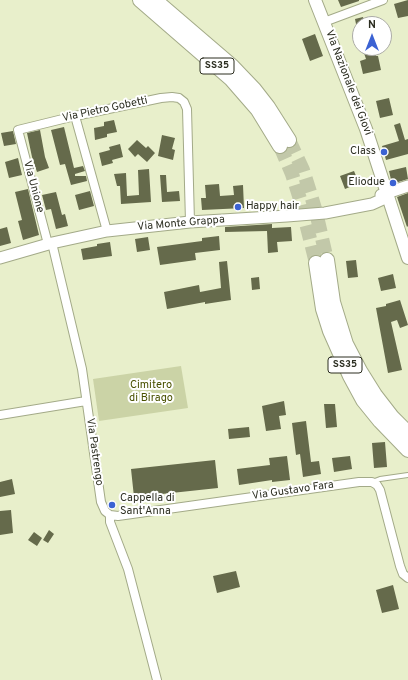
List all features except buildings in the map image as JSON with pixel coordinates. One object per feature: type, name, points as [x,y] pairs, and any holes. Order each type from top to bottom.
[{"type":"highway","name":"SS35","points":[[140,0],[231,79],[284,143],[268,107],[254,89],[232,66],[155,0]]},
{"type":"highway","name":"SS35","points":[[408,433],[392,417],[375,395],[346,344],[321,262],[323,309],[338,352],[363,400],[380,421],[408,450]]},
{"type":"main road","name":"Via Nazionale dei Giovi","points":[[315,0],[366,129],[408,258]]},
{"type":"street","points":[[324,22],[383,0]]},
{"type":"street","name":"Via Pietro Gobetti","points":[[18,130],[75,116],[162,98],[179,98],[184,102],[187,109],[190,222]]},
{"type":"street","points":[[75,116],[107,231]]},
{"type":"street","name":"Via Unione","points":[[18,130],[50,244]]},
{"type":"street","name":"Via Monte Grappa","points":[[0,258],[50,244],[107,231],[190,222],[325,213],[365,206],[375,198],[408,186]]},
{"type":"street","name":"Via Pastrengo","points":[[50,244],[82,369],[101,502],[105,511],[110,515],[110,522],[128,569],[157,680]]},
{"type":"street","points":[[0,415],[86,401]]},
{"type":"street","name":"Via Gustavo Fara","points":[[110,515],[118,516],[359,482],[372,482]]},
{"type":"street","points":[[372,482],[380,490],[400,566],[403,574],[408,578]]},
{"type":"lane","points":[[372,482],[380,479],[408,475]]},
{"type":"green space","name":"Cimitero di Birago","points":[[181,366],[188,408],[99,421],[93,379]]},
{"type":"tunnel","points":[[289,140],[303,170],[310,192],[327,260]]},
{"type":"tunnel","points":[[280,146],[292,174],[300,199],[316,263]]},
{"type":"place","name":"Class","points":[[384,152]]},
{"type":"place","name":"Eliodue","points":[[393,183]]},
{"type":"place","name":"Happy hair","points":[[238,207]]},
{"type":"place","name":"Cappella di Sant'Anna","points":[[112,505]]}]
